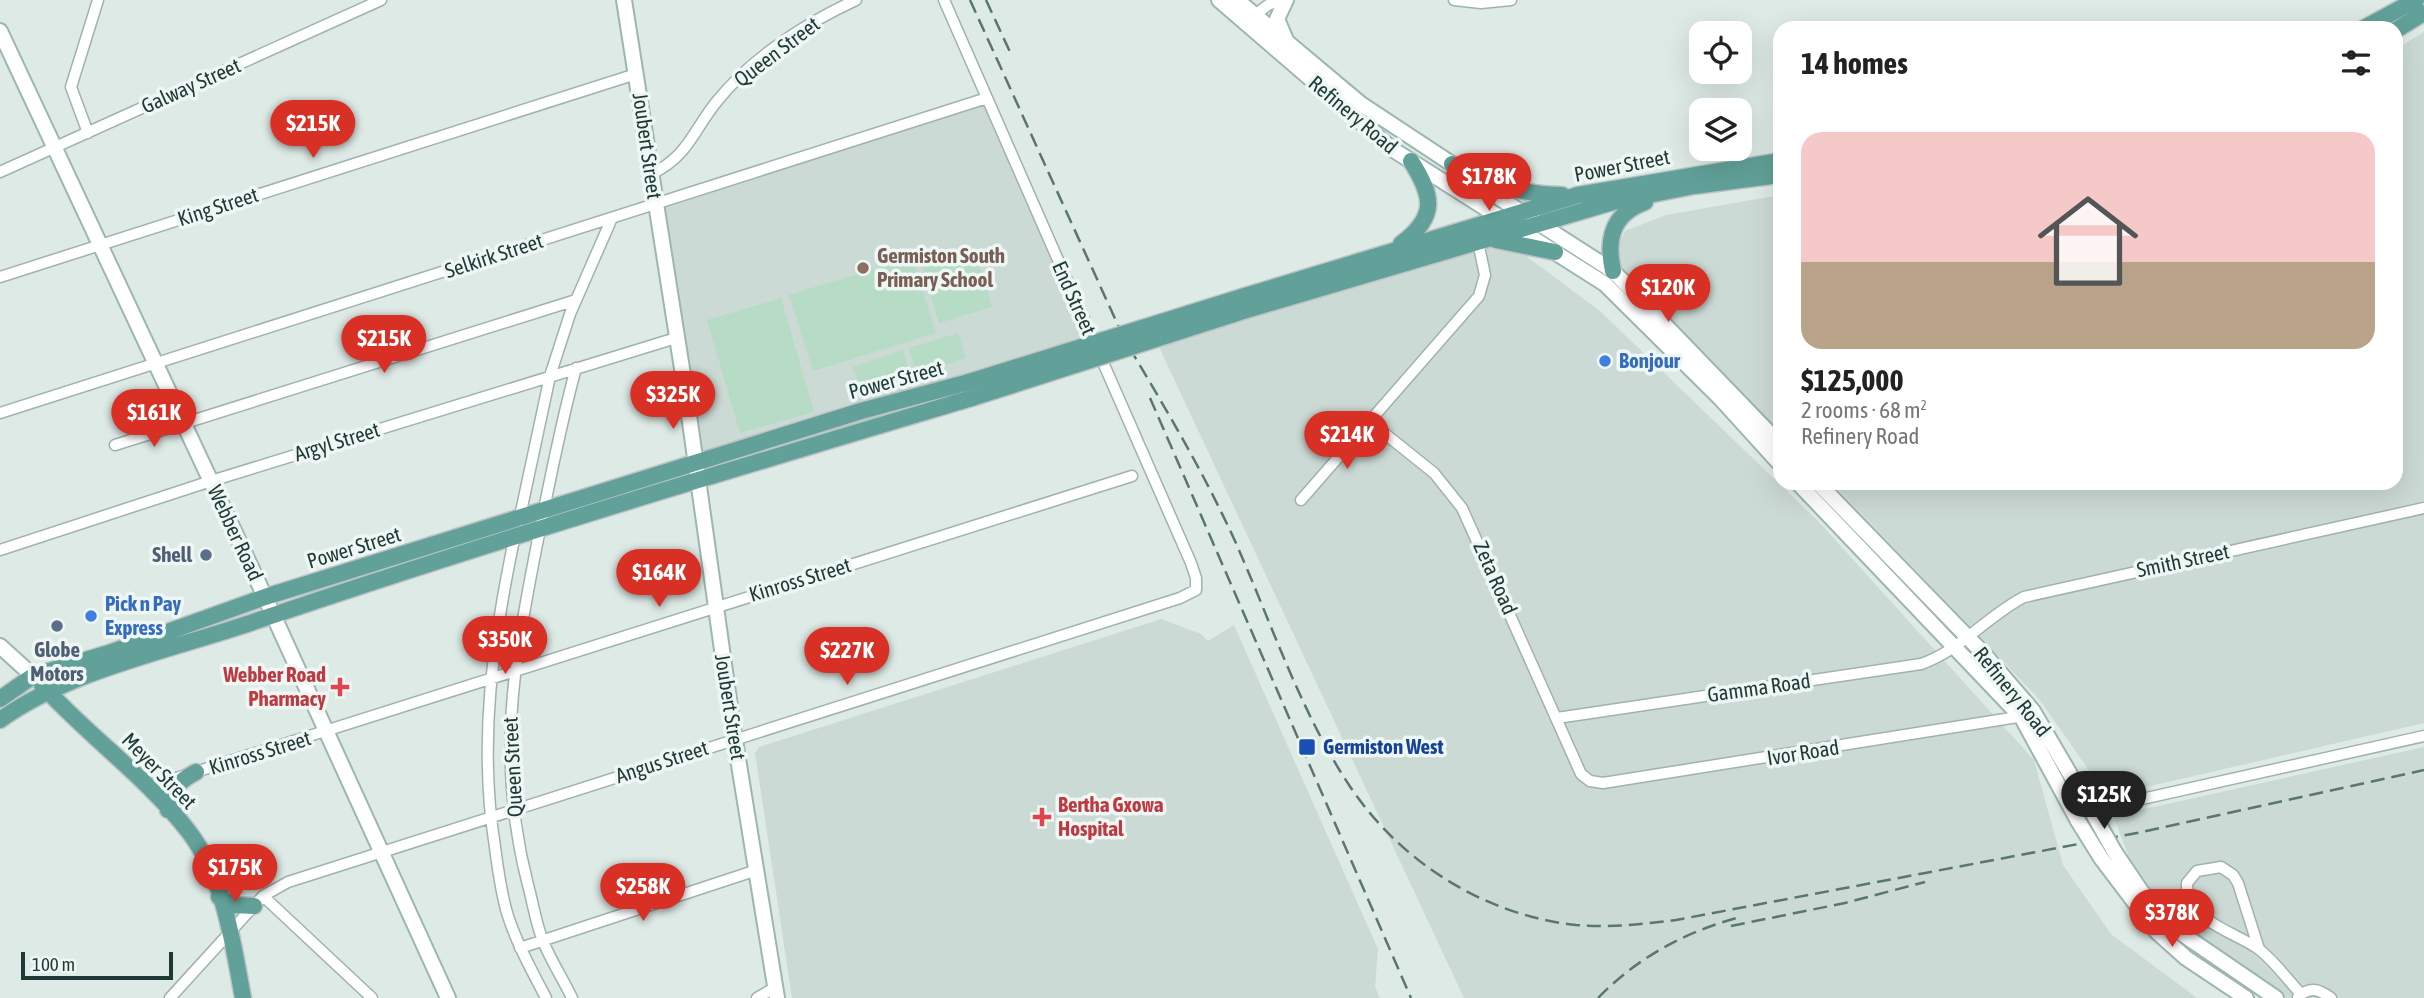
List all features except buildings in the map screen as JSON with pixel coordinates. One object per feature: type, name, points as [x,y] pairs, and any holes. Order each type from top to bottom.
[{"type":"main road","name":"Joubert Street","points":[[624,0],[776,993]]},
{"type":"main road","name":"Refinery Road","points":[[1219,0],[1289,46],[1361,104],[1521,213],[1613,271],[1773,443]]},
{"type":"main road","name":"Refinery Road","points":[[1237,0],[1249,20],[1380,139],[1605,284],[1720,398],[1773,443]]},
{"type":"main road","points":[[1284,0],[1278,19],[1289,46]]},
{"type":"main road","points":[[2377,21],[2416,0]]},
{"type":"main road","points":[[2403,26],[2424,13]]},
{"type":"main road","name":"Webber Road","points":[[0,31],[265,597],[271,616],[448,998]]},
{"type":"main road","points":[[1394,250],[1412,236],[1428,211],[1428,191],[1411,161]]},
{"type":"main road","name":"Power Street","points":[[0,699],[33,676],[109,653],[265,597],[542,520],[972,390],[1476,225],[1577,195],[1773,162]]},
{"type":"main road","points":[[1452,164],[1509,189],[1537,195],[1577,195]]},
{"type":"main road","name":"Power Street","points":[[1247,302],[1483,241],[1613,202],[1694,186],[1773,175]]},
{"type":"main road","points":[[1613,271],[1609,243],[1619,217],[1635,206],[1694,186]]},
{"type":"main road","points":[[1483,241],[1518,242],[1555,253]]},
{"type":"main road","name":"Refinery Road","points":[[1820,492],[2028,714],[2094,814],[2107,855]]},
{"type":"main road","name":"Power Street","points":[[0,720],[47,691],[271,616],[517,527]]},
{"type":"main road","points":[[0,646],[33,676]]},
{"type":"main road","name":"Meyer Street","points":[[33,676],[148,788],[189,833],[204,859],[231,932],[243,998]]},
{"type":"main road","name":"Refinery Road","points":[[2028,714],[2077,818],[2141,891],[2161,925],[2186,958],[2246,998]]},
{"type":"main road","points":[[169,810],[172,793],[178,782],[196,772]]},
{"type":"main road","points":[[219,897],[233,905],[259,901]]},
{"type":"main road","name":"Refinery Road","points":[[2161,925],[2276,998]]},
{"type":"street","points":[[88,132],[71,87],[98,0]]},
{"type":"street","name":"Galway Street","points":[[0,172],[381,0]]},
{"type":"street","name":"Queen Street","points":[[651,174],[671,164],[685,150],[718,100],[756,63],[796,34],[856,0]]},
{"type":"street","name":"End Street","points":[[944,0],[1191,563],[1197,584],[1191,594]]},
{"type":"street","points":[[1249,20],[1284,0]]},
{"type":"street","points":[[1454,0],[1511,0]]},
{"type":"street","name":"King Street","points":[[0,277],[636,74]]},
{"type":"street","name":"Selkirk Street","points":[[0,413],[987,99]]},
{"type":"street","name":"Queen Street","points":[[546,998],[520,948],[508,915],[490,817],[485,759],[489,680],[496,626],[550,376],[576,300],[612,218]]},
{"type":"street","points":[[1301,500],[1479,296],[1485,275],[1483,241]]},
{"type":"street","points":[[115,445],[576,300]]},
{"type":"street","name":"Argyl Street","points":[[0,550],[211,481],[676,338]]},
{"type":"street","name":"Queen Street","points":[[572,998],[543,940],[524,867],[513,809],[509,739],[514,672],[542,520],[576,368]]},
{"type":"street","name":"Zeta Road","points":[[1369,421],[1434,473],[1462,508],[1578,766]]},
{"type":"street","name":"Kinross Street","points":[[148,788],[1132,476]]},
{"type":"street","name":"Smith Street","points":[[1962,641],[2006,606],[2042,591],[2424,508]]},
{"type":"street","name":"Angus Street","points":[[170,998],[259,901],[288,882],[1191,594]]},
{"type":"street","name":"Gamma Road","points":[[1556,718],[1911,666],[1934,659],[1962,641]]},
{"type":"street","name":"Ivor Road","points":[[1578,766],[1585,778],[1603,783],[2028,714]]},
{"type":"street","points":[[2077,818],[2424,736]]},
{"type":"street","points":[[2259,949],[2240,941],[2194,908],[2188,898],[2187,883],[2197,871],[2221,866],[2233,875],[2259,949],[2299,996],[2319,990],[2331,998]]},
{"type":"street","points":[[520,948],[757,870]]},
{"type":"street","points":[[259,901],[372,998]]},
{"type":"street","points":[[757,998],[776,993]]},
{"type":"shaded area","points":[[2424,32],[2424,723],[2107,796],[2039,699],[1839,490],[2403,490],[2403,45]]},
{"type":"shaded area","name":"Germiston South Primary School","points":[[986,98],[1095,350],[863,421],[697,466],[657,200]]},
{"type":"shaded area","points":[[1773,196],[1773,425],[1635,291],[1617,266],[1617,248],[1625,231],[1666,215]]},
{"type":"shaded area","points":[[1503,239],[1600,311],[1773,478],[1773,490],[1786,490],[1820,523],[2034,760],[2063,865],[2111,934],[2197,998],[1464,998],[1159,347]]},
{"type":"shaded area","name":"Bertha Gxowa Hospital","points":[[1161,619],[1201,634],[1208,641],[1234,625],[1378,949],[1375,987],[1380,998],[792,998],[755,753],[759,747]]},
{"type":"shaded area","points":[[2424,747],[2424,998],[2287,998],[2185,934],[2132,864],[2113,816]]},
{"type":"green space","points":[[975,252],[992,307],[939,323],[922,268]]},
{"type":"green space","points":[[912,257],[936,333],[813,371],[789,295]]},
{"type":"green space","points":[[781,298],[814,412],[740,433],[707,320]]},
{"type":"green space","points":[[958,333],[966,358],[917,374],[909,348]]},
{"type":"green space","points":[[903,350],[911,375],[861,391],[853,367]]},
{"type":"railway","points":[[970,0],[1132,356]]},
{"type":"railway","points":[[986,0],[1010,52]]},
{"type":"railway","points":[[1129,347],[1211,491],[1301,697],[1349,785],[1393,838],[1419,860],[1477,897],[1509,910],[1542,919],[1589,926],[1676,920],[2142,832],[2424,770]]},
{"type":"railway","points":[[1150,398],[1411,998]]},
{"type":"railway","points":[[1731,926],[1845,903],[1925,882]]},
{"type":"railway","points":[[1598,998],[1629,970],[1663,948],[1700,930],[1740,917]]},
{"type":"place","name":"Germiston South Primary School","points":[[863,268]]},
{"type":"place","name":"Bonjour","points":[[1605,361]]},
{"type":"place","name":"Shell","points":[[206,555]]},
{"type":"place","name":"Pick n Pay Express","points":[[91,616]]},
{"type":"place","name":"Globe Motors","points":[[57,626]]},
{"type":"place","name":"Webber Road Pharmacy","points":[[340,687]]},
{"type":"place","name":"Germiston West","points":[[1307,747]]},
{"type":"place","name":"Bertha Gxowa Hospital","points":[[1042,817]]}]
